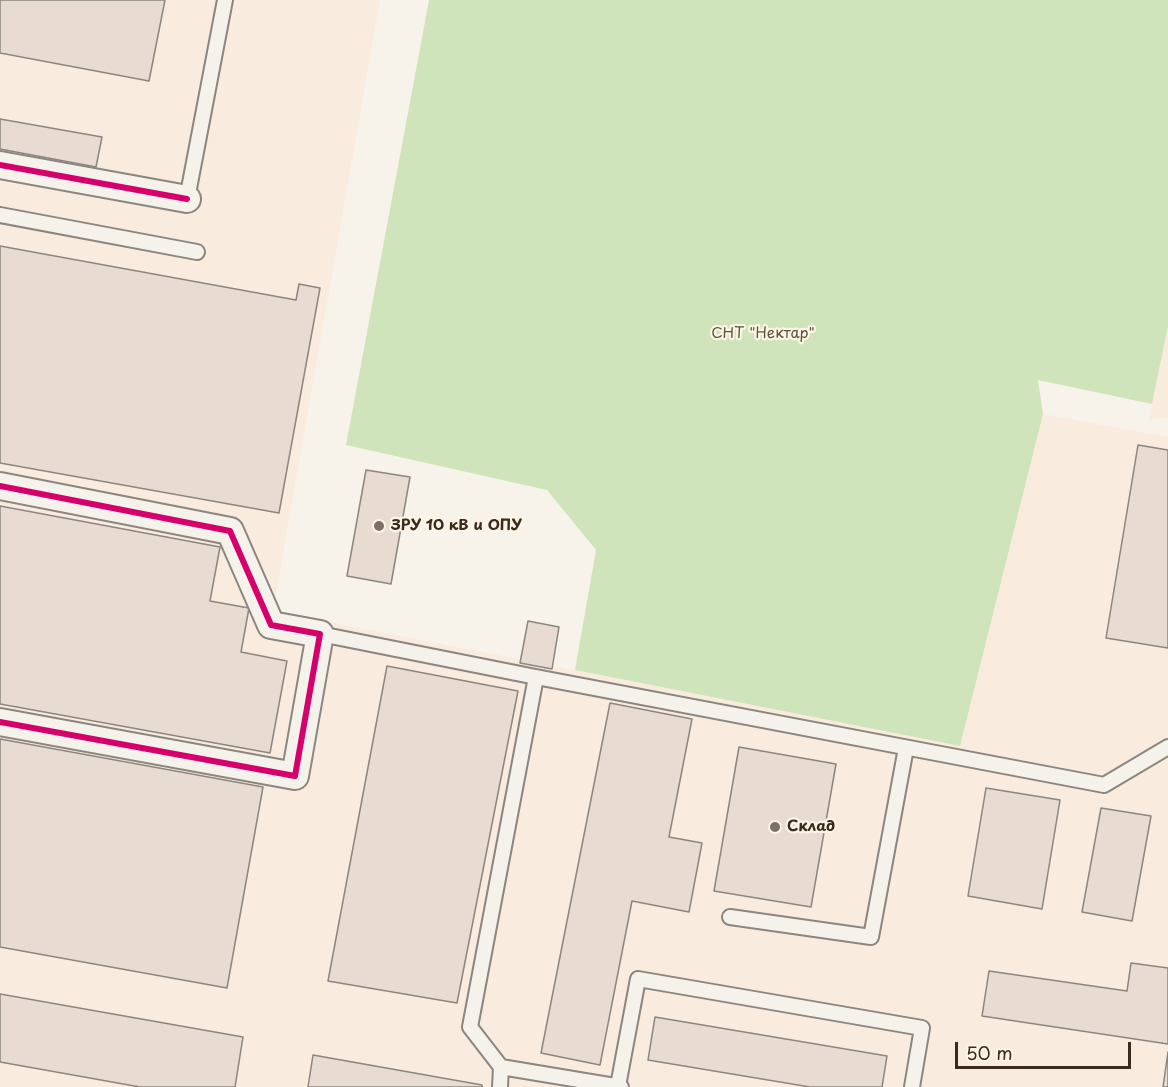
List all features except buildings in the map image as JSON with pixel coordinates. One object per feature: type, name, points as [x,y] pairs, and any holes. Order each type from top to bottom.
[{"type":"street","points":[[0,165],[187,199]]},
{"type":"street","points":[[0,486],[230,531],[270,625],[320,634],[296,776],[0,722]]},
{"type":"lane","points":[[187,199],[225,0]]},
{"type":"lane","points":[[0,215],[196,252]]},
{"type":"lane","points":[[320,634],[1104,785],[1168,747]]},
{"type":"lane","points":[[500,1087],[501,1067],[471,1027],[536,677]]},
{"type":"lane","points":[[729,916],[871,937],[906,748]]},
{"type":"lane","points":[[501,1067],[619,1087],[638,979],[922,1028],[912,1087]]},
{"type":"shaded area","points":[[0,0],[380,0],[273,611],[960,746],[1043,414],[1168,437],[1168,1087],[0,1087]]},
{"type":"shaded area","points":[[1168,326],[1168,417],[1149,420],[1152,404]]},
{"type":"green space","name":"СНТ \"Нектар\"","points":[[429,0],[1168,0],[1168,326],[1152,404],[1038,380],[1043,414],[960,746],[575,670],[596,550],[547,490],[346,445]]},
{"type":"cycle path","points":[[0,165],[187,199]]},
{"type":"cycle path","points":[[0,486],[230,531],[271,625],[320,634],[295,776],[0,722]]},
{"type":"place","name":"ЗРУ 10 кВ и ОПУ","points":[[379,526]]},
{"type":"place","name":"Склад","points":[[775,827]]}]
